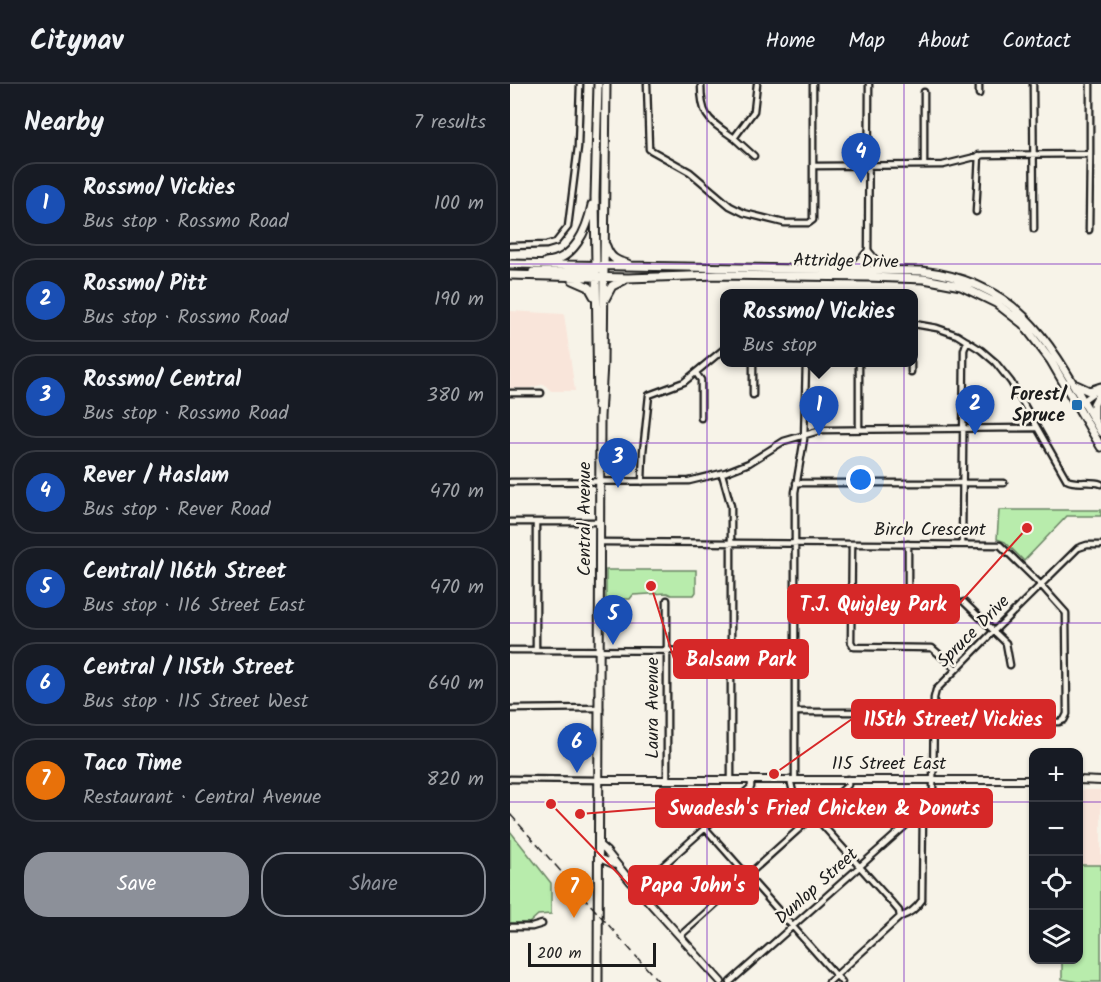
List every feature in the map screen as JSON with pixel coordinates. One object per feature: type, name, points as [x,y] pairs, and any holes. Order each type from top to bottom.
[{"type":"main road","name":"Central Avenue","points":[[598,84],[595,197],[599,272],[604,301],[600,417],[598,982]]},
{"type":"main road","name":"Central Avenue","points":[[600,417],[597,388],[596,301],[604,241],[606,84]]},
{"type":"main road","points":[[526,264],[553,262],[569,254],[585,226],[595,197]]},
{"type":"main road","points":[[604,241],[609,254],[615,260],[638,267]]},
{"type":"main road","points":[[849,270],[858,264],[868,252],[878,264],[891,270]]},
{"type":"main road","name":"Attridge Drive","points":[[510,264],[599,272],[628,278],[868,274],[941,281],[973,291],[996,303],[1015,317],[1038,342],[1101,432]]},
{"type":"main road","name":"Attridge Drive","points":[[512,275],[568,278],[638,267],[849,270],[868,274],[891,270],[939,273],[959,277],[993,292],[1029,319],[1048,343],[1073,384],[1101,447]]},
{"type":"main road","points":[[512,275],[530,272],[599,272]]},
{"type":"main road","points":[[568,278],[589,287],[596,301]]},
{"type":"main road","points":[[604,301],[612,286],[628,278]]},
{"type":"main road","points":[[1073,384],[1089,391],[1101,388]]},
{"type":"main road","points":[[1094,421],[1094,404],[1101,388]]},
{"type":"street","points":[[510,246],[546,245],[556,242],[568,227],[578,147],[580,84]]},
{"type":"street","points":[[647,84],[649,149],[690,172],[730,206],[744,213],[784,223],[812,222],[813,84]]},
{"type":"street","points":[[701,84],[702,106],[706,116],[754,156]]},
{"type":"street","points":[[734,138],[754,111],[757,84]]},
{"type":"street","points":[[868,274],[869,84]]},
{"type":"street","points":[[979,84],[979,94]]},
{"type":"street","points":[[1034,84],[1034,229]]},
{"type":"street","points":[[1089,230],[1090,84]]},
{"type":"street","points":[[924,92],[924,165]]},
{"type":"street","points":[[813,165],[953,164],[978,155],[1090,154]]},
{"type":"street","points":[[976,212],[978,155]]},
{"type":"street","points":[[918,325],[947,331],[981,350],[1011,382],[1067,480],[1072,483],[1096,482],[1101,484]]},
{"type":"street","points":[[962,544],[962,429],[964,350],[967,341]]},
{"type":"street","points":[[642,482],[649,395],[684,382],[720,352]]},
{"type":"street","points":[[753,367],[753,395]]},
{"type":"street","points":[[806,367],[805,434],[796,483],[793,792],[898,909],[900,917]]},
{"type":"street","points":[[859,367],[859,429]]},
{"type":"street","points":[[911,367],[911,372]]},
{"type":"street","points":[[696,373],[701,380],[701,418]]},
{"type":"street","points":[[1080,403],[1101,388]]},
{"type":"street","points":[[510,393],[542,393]]},
{"type":"street","points":[[510,482],[689,481],[722,474],[749,462],[784,441],[822,430],[1036,428]]},
{"type":"street","points":[[722,474],[731,506],[731,779]]},
{"type":"street","points":[[796,483],[1004,483]]},
{"type":"street","points":[[510,522],[600,522]]},
{"type":"street","points":[[536,522],[536,650]]},
{"type":"street","name":"Birch Crescent","points":[[600,542],[1000,545],[1063,608],[1067,616],[1065,717],[1059,722],[934,722]]},
{"type":"street","points":[[852,544],[851,642],[854,647],[932,648],[956,669]]},
{"type":"street","points":[[908,544],[908,586]]},
{"type":"street","name":"Spruce Drive","points":[[933,779],[936,690],[1078,548],[1087,545],[1101,545]]},
{"type":"street","name":"Laura Avenue","points":[[666,600],[667,780]]},
{"type":"street","points":[[964,602],[1006,643],[1010,664]]},
{"type":"street","points":[[510,650],[795,651]]},
{"type":"street","points":[[510,709],[600,708]]},
{"type":"street","points":[[795,712],[872,712]]},
{"type":"street","points":[[510,779],[600,780]]},
{"type":"street","points":[[637,889],[751,787],[751,779]]},
{"type":"street","points":[[680,936],[849,785],[848,779]]},
{"type":"street","points":[[828,982],[900,917],[916,909],[922,900],[923,812],[930,804],[933,779]]},
{"type":"street","name":"115 Street East","points":[[600,780],[1029,780]]},
{"type":"street","points":[[1083,780],[1101,781]]},
{"type":"street","name":"Dunlop Street","points":[[730,982],[923,812]]},
{"type":"street","points":[[706,829],[842,982]]},
{"type":"street","points":[[599,845],[606,850],[616,866],[721,982]]},
{"type":"street","points":[[599,858],[616,866]]},
{"type":"street","points":[[510,927],[532,927],[542,924]]},
{"type":"shaded area","points":[[510,311],[564,314],[575,391],[551,391],[544,384],[530,388],[510,388]]},
{"type":"shaded area","points":[[1083,790],[1101,790],[1101,865],[1083,865]]},
{"type":"green space","points":[[999,510],[1101,510],[1101,516],[1067,516],[1024,561],[1005,542],[997,539]]},
{"type":"green space","points":[[606,570],[696,570],[696,592],[694,595],[667,593],[633,595],[630,599],[606,599]]},
{"type":"green space","points":[[510,831],[551,883],[551,914],[538,915],[529,923],[510,923]]},
{"type":"green space","points":[[1083,865],[1101,865],[1101,982],[1062,979],[1062,964],[1083,964]]},
{"type":"railway","points":[[510,814],[659,982]]},
{"type":"place","name":"Rever / Haslam","points":[[861,183]]},
{"type":"place","name":"Forest/ Spruce","points":[[1077,405]]},
{"type":"place","name":"Rossmo/ Pitt","points":[[975,435]]},
{"type":"place","name":"Rossmo/ Vickies","points":[[819,436]]},
{"type":"place","name":"Rossmo/ Central","points":[[618,488]]},
{"type":"place","name":"T.J. Quigley Park","points":[[1027,528]]},
{"type":"place","name":"Balsam Park","points":[[651,586]]},
{"type":"place","name":"Central/ 116th Street","points":[[613,645]]},
{"type":"place","name":"Central / 115th Street","points":[[577,773]]},
{"type":"place","name":"115th Street/ Vickies","points":[[774,774]]},
{"type":"place","name":"Papa John's","points":[[551,804]]},
{"type":"place","name":"Swadesh's Fried Chicken & Donuts","points":[[580,814]]},
{"type":"place","name":"Taco Time","points":[[574,918]]}]
